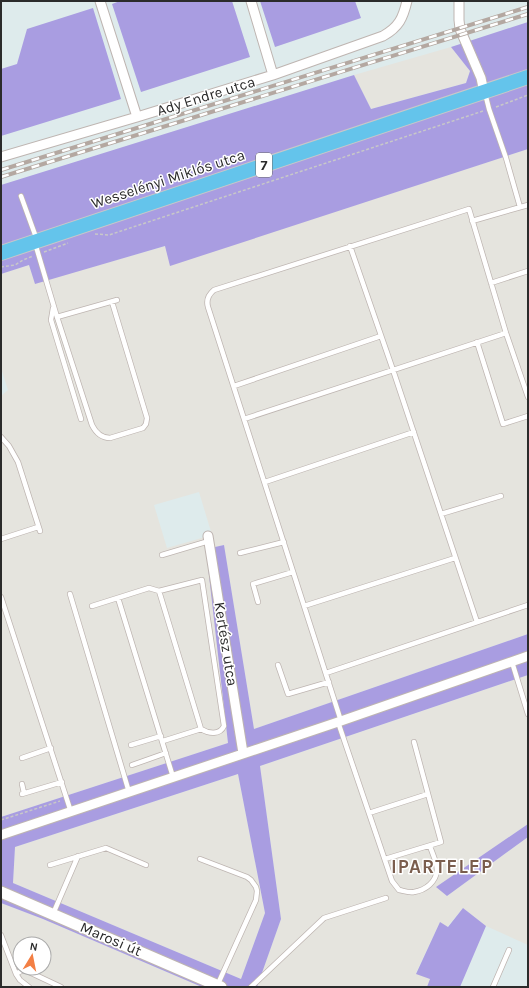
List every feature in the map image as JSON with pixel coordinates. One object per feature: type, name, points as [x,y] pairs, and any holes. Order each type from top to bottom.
[{"type":"main road","name":"Wesselényi Miklós utca","points":[[1,253],[36,245],[528,77]]},
{"type":"street","points":[[100,1],[137,117]]},
{"type":"street","points":[[251,1],[273,75]]},
{"type":"street","name":"Ady Endre utca","points":[[1,157],[273,75],[383,36],[395,28],[402,18],[406,1]]},
{"type":"street","points":[[459,1],[458,14],[460,29],[481,78],[484,92]]},
{"type":"street","name":"Kertész utca","points":[[209,538],[243,753]]},
{"type":"street","points":[[1,835],[528,656]]},
{"type":"street","points":[[1,888],[20,900]]},
{"type":"street","name":"Marosi út","points":[[1,892],[54,914],[212,985]]},
{"type":"lane","points":[[484,92],[506,158],[520,207]]},
{"type":"lane","points":[[21,196],[57,317],[92,425],[97,434],[106,438],[143,428],[146,424],[147,418],[114,301],[57,317]]},
{"type":"lane","points":[[472,221],[528,205]]},
{"type":"lane","points":[[430,846],[436,867],[434,880],[426,888],[418,891],[414,892],[399,890],[392,881],[369,813],[329,682],[207,301],[210,293],[214,290],[469,209],[506,333],[528,397]]},
{"type":"lane","points":[[350,246],[477,622]]},
{"type":"lane","points":[[491,282],[528,271]]},
{"type":"lane","points":[[54,306],[51,320],[82,419]]},
{"type":"lane","points":[[244,418],[506,333]]},
{"type":"lane","points":[[234,386],[381,336]]},
{"type":"lane","points":[[477,342],[503,424],[528,416]]},
{"type":"lane","points":[[264,482],[414,432]]},
{"type":"lane","points":[[1,437],[9,446],[18,462],[39,529],[1,539]]},
{"type":"lane","points":[[441,514],[501,496]]},
{"type":"lane","points":[[162,555],[209,538]]},
{"type":"lane","points":[[240,553],[284,542]]},
{"type":"lane","points":[[304,606],[455,558]]},
{"type":"lane","points":[[258,602],[253,584],[294,572]]},
{"type":"lane","points":[[92,606],[149,588],[159,591],[202,580],[224,726],[220,731],[206,732],[201,729],[159,591]]},
{"type":"lane","points":[[70,594],[129,792]]},
{"type":"lane","points":[[1,597],[71,812]]},
{"type":"lane","points":[[118,598],[173,777]]},
{"type":"lane","points":[[326,673],[528,605]]},
{"type":"lane","points":[[512,662],[528,714]]},
{"type":"lane","points":[[278,665],[288,694],[329,682]]},
{"type":"lane","points":[[162,741],[201,729]]},
{"type":"lane","points":[[131,745],[161,736]]},
{"type":"lane","points":[[384,859],[441,842],[414,742]]},
{"type":"lane","points":[[22,758],[51,748]]},
{"type":"lane","points":[[132,765],[166,754]]},
{"type":"lane","points":[[22,784],[23,793],[62,782]]},
{"type":"lane","points":[[369,813],[428,794]]},
{"type":"lane","points":[[50,865],[106,848],[146,865]]},
{"type":"lane","points":[[54,914],[78,856]]},
{"type":"lane","points":[[200,859],[247,877],[254,883],[257,891],[256,900],[212,985]]},
{"type":"lane","points":[[251,987],[324,918],[386,898]]},
{"type":"lane","points":[[1,936],[12,964]]},
{"type":"lane","points":[[493,987],[509,950]]},
{"type":"lane","points":[[17,976],[29,987]]},
{"type":"lane","points":[[38,976],[61,987]]},
{"type":"path","points":[[93,234],[109,235],[528,95]]},
{"type":"path","points":[[1,267],[15,265],[23,260],[36,245],[73,242]]},
{"type":"path","points":[[1,820],[67,798]]},
{"type":"shaded area","points":[[120,1],[232,1],[250,57],[141,92],[112,4]]},
{"type":"shaded area","points":[[260,1],[355,1],[361,18],[275,47]]},
{"type":"shaded area","points":[[93,8],[121,99],[1,136],[1,69],[17,64],[27,29]]},
{"type":"shaded area","points":[[528,22],[528,149],[170,266],[165,246],[35,284],[29,265],[1,274],[1,185],[354,75],[371,109],[466,83],[470,71],[451,47]]},
{"type":"shaded area","points":[[451,47],[470,71],[466,83],[371,109],[354,75]]},
{"type":"shaded area","points":[[528,149],[528,634],[254,729],[224,545],[207,549],[228,743],[1,817],[1,396],[8,390],[1,368],[1,274],[29,265],[35,283],[166,246],[171,265]],"holes":[[[199,492],[212,535],[167,548],[154,505]]]},
{"type":"shaded area","points":[[224,545],[254,729],[528,634],[528,675],[260,766],[281,919],[257,987],[202,987],[43,919],[1,903],[1,817],[228,743],[206,549]],"holes":[[[238,774],[265,913],[241,979],[13,883],[15,847]]]},
{"type":"shaded area","points":[[528,675],[528,824],[437,887],[447,896],[528,837],[528,945],[486,926],[463,908],[447,927],[440,922],[416,973],[431,979],[427,987],[257,987],[281,919],[260,766]]},
{"type":"shaded area","points":[[238,774],[265,913],[241,979],[13,883],[15,847]]},
{"type":"shaded area","points":[[528,824],[528,837],[447,896],[436,887]]},
{"type":"shaded area","points":[[1,903],[43,919],[202,987],[1,987]]},
{"type":"shaded area","points":[[463,908],[486,926],[460,987],[427,987],[430,979],[416,974],[440,922],[448,927]]},
{"type":"railway","points":[[1,170],[528,7]]},
{"type":"railway","points":[[1,177],[528,14]]},
{"type":"district","name":"IPARTELEP","points":[[442,866]]}]
